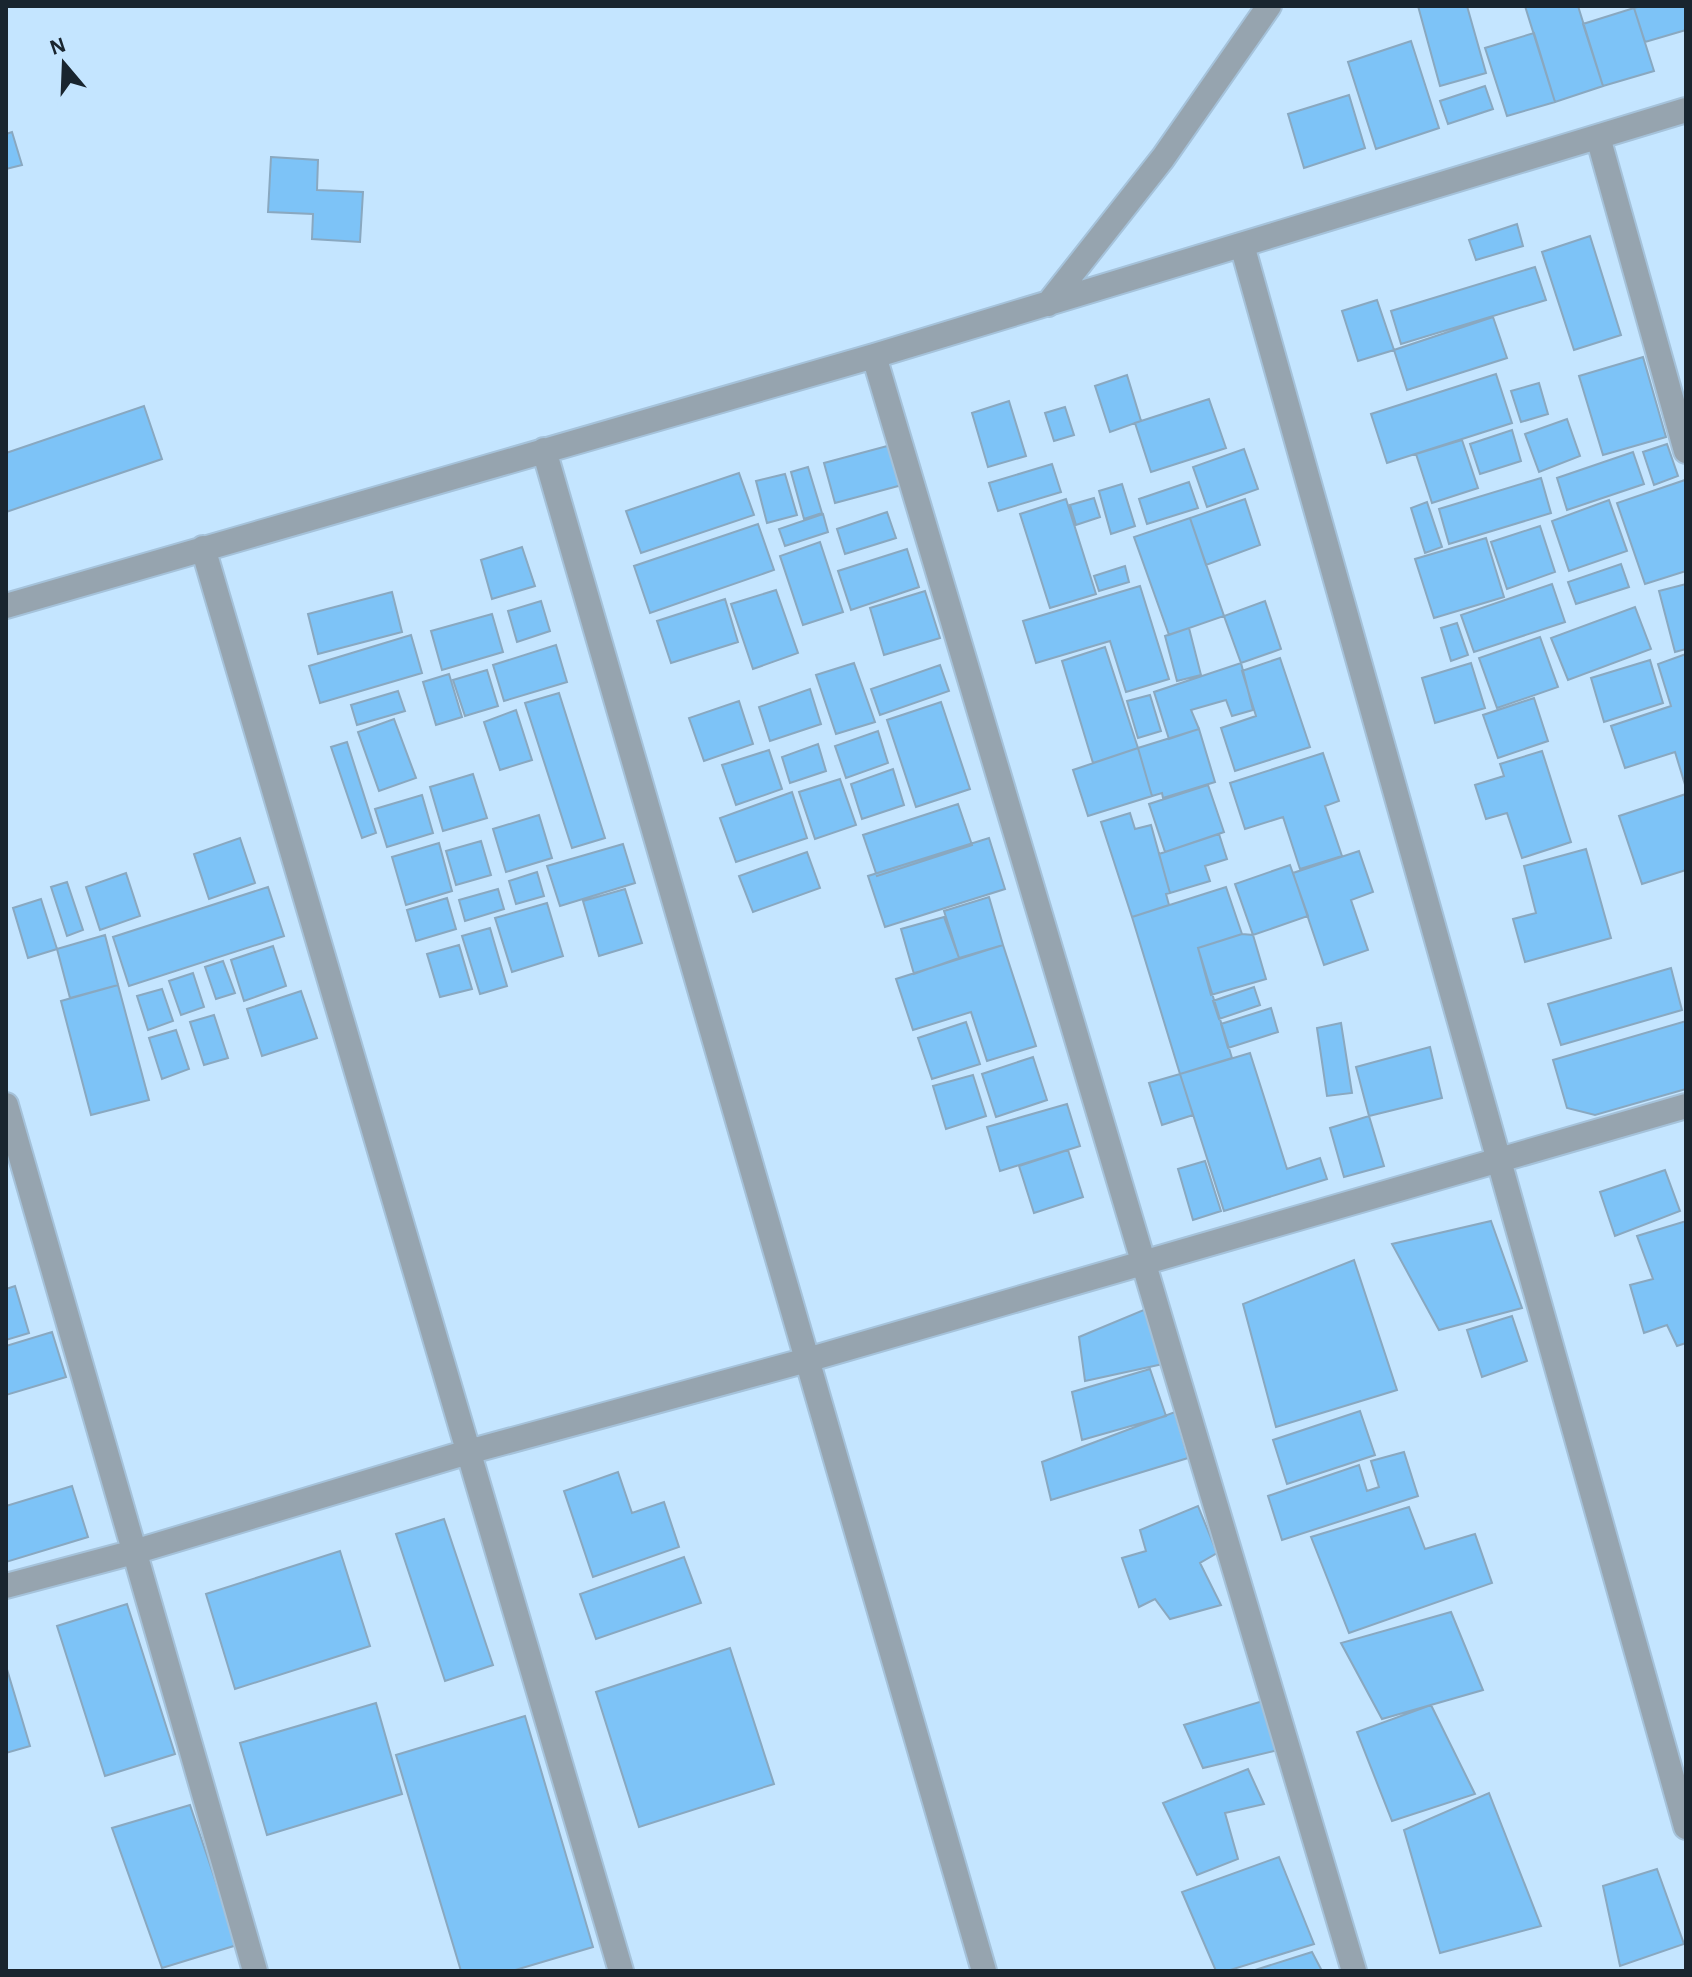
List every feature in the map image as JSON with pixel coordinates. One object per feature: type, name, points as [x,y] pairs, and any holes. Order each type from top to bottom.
[{"type":"street","points":[[1048,304],[1163,158],[1269,6]]},
{"type":"street","points":[[6,606],[874,356],[1686,110]]},
{"type":"street","points":[[1598,137],[1686,451]]},
{"type":"street","points":[[1242,245],[1686,1827]]},
{"type":"street","points":[[874,356],[1354,1971]]},
{"type":"street","points":[[544,450],[984,1971]]},
{"type":"street","points":[[203,548],[621,1971]]},
{"type":"street","points":[[6,1105],[255,1971]]},
{"type":"street","points":[[6,1586],[134,1552],[468,1452],[807,1360],[1686,1106]]},
{"type":"building","points":[[1418,6],[1467,6],[1486,73],[1440,86]]},
{"type":"building","points":[[1525,6],[1578,6],[1603,86],[1555,102]]},
{"type":"building","points":[[1686,6],[1686,30],[1645,42],[1634,8]]},
{"type":"building","points":[[1634,8],[1654,71],[1603,86],[1583,24]]},
{"type":"building","points":[[1534,33],[1555,102],[1507,116],[1485,48]]},
{"type":"building","points":[[1411,41],[1439,128],[1376,149],[1348,62]]},
{"type":"building","points":[[1485,86],[1493,109],[1448,124],[1440,101]]},
{"type":"building","points":[[1349,95],[1365,148],[1304,168],[1288,114]]},
{"type":"building","points":[[12,132],[22,165],[6,169],[6,134]]},
{"type":"building","points":[[271,157],[318,160],[317,190],[363,192],[360,242],[312,239],[313,214],[268,212]]},
{"type":"building","points":[[1517,224],[1523,246],[1476,260],[1469,240]]},
{"type":"building","points":[[1590,236],[1621,335],[1574,350],[1542,252]]},
{"type":"building","points":[[1535,267],[1546,300],[1401,344],[1391,311]]},
{"type":"building","points":[[1377,300],[1394,350],[1358,361],[1342,311]]},
{"type":"building","points":[[1493,317],[1507,358],[1407,390],[1394,350]]},
{"type":"building","points":[[1643,357],[1666,437],[1603,455],[1579,376]]},
{"type":"building","points":[[1496,374],[1512,423],[1387,463],[1371,414]]},
{"type":"building","points":[[1127,375],[1141,421],[1110,432],[1095,386]]},
{"type":"building","points":[[1539,383],[1548,414],[1521,422],[1511,391]]},
{"type":"building","points":[[1209,399],[1226,448],[1151,472],[1135,423]]},
{"type":"building","points":[[1009,401],[1026,456],[988,467],[972,413]]},
{"type":"building","points":[[144,406],[162,459],[6,512],[6,453]]},
{"type":"building","points":[[1065,407],[1074,435],[1054,441],[1045,413]]},
{"type":"building","points":[[1567,419],[1580,456],[1539,472],[1525,434]]},
{"type":"building","points":[[1512,430],[1521,461],[1480,474],[1470,444]]},
{"type":"building","points":[[1462,440],[1478,488],[1432,503],[1416,454]]},
{"type":"building","points":[[1667,444],[1678,476],[1654,485],[1643,452]]},
{"type":"building","points":[[891,445],[902,485],[835,503],[824,463]]},
{"type":"building","points":[[1244,449],[1258,489],[1207,507],[1193,467]]},
{"type":"building","points":[[1633,452],[1644,484],[1567,510],[1557,478]]},
{"type":"building","points":[[1052,464],[1061,492],[998,511],[989,483]]},
{"type":"building","points":[[808,467],[822,513],[804,519],[791,472]]},
{"type":"building","points":[[739,473],[754,515],[641,553],[626,511]]},
{"type":"building","points":[[785,474],[797,515],[767,523],[756,481]]},
{"type":"building","points":[[1541,478],[1551,513],[1449,544],[1439,509]]},
{"type":"building","points":[[1685,480],[1686,571],[1645,584],[1617,503]]},
{"type":"building","points":[[1189,482],[1198,508],[1147,524],[1139,499]]},
{"type":"building","points":[[1122,484],[1135,526],[1111,534],[1099,491]]},
{"type":"building","points":[[1094,498],[1100,517],[1076,525],[1070,505]]},
{"type":"building","points":[[1066,499],[1096,594],[1050,608],[1020,514]]},
{"type":"building","points":[[1245,499],[1260,545],[1206,565],[1190,518]]},
{"type":"building","points":[[1609,500],[1627,551],[1569,571],[1552,521]]},
{"type":"building","points":[[1427,502],[1442,547],[1425,553],[1411,508]]},
{"type":"building","points":[[887,512],[896,538],[845,554],[837,529]]},
{"type":"building","points":[[823,514],[828,532],[785,546],[779,529]]},
{"type":"building","points":[[1190,518],[1224,616],[1169,635],[1134,537]]},
{"type":"building","points":[[758,524],[774,570],[650,613],[634,566]]},
{"type":"building","points":[[1540,526],[1555,572],[1507,589],[1491,542]]},
{"type":"building","points":[[1486,538],[1504,597],[1434,618],[1415,559]]},
{"type":"building","points":[[820,542],[843,612],[803,625],[780,556]]},
{"type":"building","points":[[522,547],[535,586],[492,599],[481,560]]},
{"type":"building","points":[[907,549],[919,587],[851,610],[838,571]]},
{"type":"building","points":[[1621,564],[1629,587],[1576,604],[1568,582]]},
{"type":"building","points":[[1125,566],[1129,582],[1099,591],[1094,576]]},
{"type":"building","points":[[1552,584],[1565,622],[1474,652],[1461,615]]},
{"type":"building","points":[[1686,584],[1686,649],[1675,652],[1659,591]]},
{"type":"building","points":[[1140,586],[1169,679],[1126,692],[1110,641],[1036,663],[1023,621]]},
{"type":"building","points":[[776,590],[798,653],[753,669],[731,604]]},
{"type":"building","points":[[925,591],[940,638],[884,655],[870,608]]},
{"type":"building","points":[[392,592],[402,632],[318,654],[308,614]]},
{"type":"building","points":[[725,599],[738,642],[671,663],[657,621]]},
{"type":"building","points":[[541,601],[550,631],[517,642],[508,611]]},
{"type":"building","points":[[1265,601],[1281,649],[1241,663],[1224,616]]},
{"type":"building","points":[[1635,607],[1651,649],[1568,680],[1551,638]]},
{"type":"building","points":[[492,614],[503,652],[442,670],[431,631]]},
{"type":"building","points":[[1457,623],[1468,655],[1451,661],[1441,628]]},
{"type":"building","points":[[1189,628],[1201,675],[1177,681],[1165,636]]},
{"type":"building","points":[[411,635],[422,673],[320,703],[309,666]]},
{"type":"building","points":[[1540,637],[1558,687],[1497,708],[1479,658]]},
{"type":"building","points":[[556,645],[567,682],[504,701],[493,665]]},
{"type":"building","points":[[1105,647],[1138,748],[1093,763],[1062,661]]},
{"type":"building","points":[[1686,654],[1686,788],[1675,752],[1625,768],[1611,726],[1671,706],[1658,664]]},
{"type":"building","points":[[1280,658],[1310,747],[1235,771],[1221,728],[1256,716],[1242,671]]},
{"type":"building","points":[[1650,660],[1663,703],[1604,722],[1591,678]]},
{"type":"building","points":[[854,663],[875,722],[836,734],[816,675]]},
{"type":"building","points":[[1241,663],[1253,710],[1232,716],[1226,700],[1191,710],[1199,729],[1169,739],[1154,692]]},
{"type":"building","points":[[1471,663],[1485,708],[1435,723],[1422,678]]},
{"type":"building","points":[[940,665],[949,691],[880,715],[871,689]]},
{"type":"building","points":[[487,670],[498,706],[465,716],[453,680]]},
{"type":"building","points":[[449,674],[462,717],[436,725],[423,682]]},
{"type":"building","points":[[810,689],[821,724],[770,741],[759,707]]},
{"type":"building","points":[[398,691],[405,711],[357,725],[351,705]]},
{"type":"building","points":[[559,693],[605,838],[572,848],[525,703]]},
{"type":"building","points":[[1150,695],[1161,731],[1138,738],[1127,701]]},
{"type":"building","points":[[1534,698],[1548,741],[1498,758],[1483,715]]},
{"type":"building","points":[[739,701],[753,744],[704,761],[689,718]]},
{"type":"building","points":[[941,702],[970,789],[916,807],[887,720]]},
{"type":"building","points":[[516,710],[532,760],[500,770],[484,722]]},
{"type":"building","points":[[394,719],[416,778],[379,791],[358,732]]},
{"type":"building","points":[[1199,729],[1215,782],[1163,798],[1162,793],[1152,796],[1138,748]]},
{"type":"building","points":[[878,731],[888,763],[846,778],[835,746]]},
{"type":"building","points":[[347,742],[376,833],[362,838],[331,747]]},
{"type":"building","points":[[818,744],[826,771],[790,783],[782,757]]},
{"type":"building","points":[[1138,748],[1152,796],[1088,816],[1073,770]]},
{"type":"building","points":[[769,750],[782,789],[736,805],[722,765]]},
{"type":"building","points":[[1542,751],[1571,842],[1522,858],[1507,813],[1486,819],[1475,785],[1504,776],[1500,764]]},
{"type":"building","points":[[1323,753],[1339,801],[1325,806],[1342,856],[1300,869],[1283,817],[1245,829],[1230,783]]},
{"type":"building","points":[[893,769],[904,805],[862,819],[851,784]]},
{"type":"building","points":[[473,774],[487,818],[443,831],[430,787]]},
{"type":"building","points":[[840,779],[856,825],[815,839],[799,792]]},
{"type":"building","points":[[1208,785],[1224,832],[1165,852],[1149,804]]},
{"type":"building","points":[[792,792],[807,838],[736,862],[720,818]]},
{"type":"building","points":[[1686,794],[1686,870],[1642,884],[1619,816]]},
{"type":"building","points":[[422,795],[433,833],[387,847],[375,809]]},
{"type":"building","points":[[958,804],[972,845],[877,876],[863,835]]},
{"type":"building","points":[[1130,813],[1135,829],[1151,825],[1170,893],[1166,894],[1169,905],[1132,917],[1101,822]]},
{"type":"building","points":[[539,815],[552,858],[506,872],[493,829]]},
{"type":"building","points":[[1219,834],[1227,859],[1205,866],[1210,881],[1170,893],[1159,854]]},
{"type":"building","points":[[240,838],[255,883],[209,899],[194,854]]},
{"type":"building","points":[[989,838],[1005,889],[885,927],[868,876]]},
{"type":"building","points":[[481,841],[491,875],[456,885],[446,851]]},
{"type":"building","points":[[439,843],[452,891],[406,905],[392,857]]},
{"type":"building","points":[[623,844],[635,883],[560,906],[547,866]]},
{"type":"building","points":[[1586,849],[1611,938],[1525,962],[1513,919],[1536,913],[1524,866]]},
{"type":"building","points":[[1359,851],[1373,892],[1351,900],[1368,950],[1324,965],[1293,873]]},
{"type":"building","points":[[807,852],[820,888],[753,912],[739,876]]},
{"type":"building","points":[[1290,865],[1308,916],[1253,935],[1235,884]]},
{"type":"building","points":[[537,872],[544,896],[516,904],[509,881]]},
{"type":"building","points":[[126,873],[140,916],[100,930],[86,887]]},
{"type":"building","points":[[67,882],[83,930],[67,936],[51,887]]},
{"type":"building","points":[[268,887],[284,936],[129,986],[113,937]]},
{"type":"building","points":[[1226,887],[1242,934],[1198,948],[1232,1058],[1180,1074],[1132,917]]},
{"type":"building","points":[[498,889],[504,909],[465,921],[459,900]]},
{"type":"building","points":[[625,889],[642,943],[599,956],[583,901]]},
{"type":"building","points":[[989,897],[1003,945],[959,958],[944,911]]},
{"type":"building","points":[[447,898],[456,929],[416,941],[407,910]]},
{"type":"building","points":[[41,899],[57,949],[28,958],[13,908]]},
{"type":"building","points":[[547,903],[563,956],[512,972],[495,918]]},
{"type":"building","points":[[944,917],[959,958],[914,974],[901,929]]},
{"type":"building","points":[[490,928],[507,986],[480,994],[462,936]]},
{"type":"building","points":[[1242,934],[1253,935],[1266,979],[1211,995],[1198,948]]},
{"type":"building","points":[[105,935],[118,985],[70,998],[57,949]]},
{"type":"building","points":[[459,945],[472,989],[440,997],[427,954]]},
{"type":"building","points":[[1003,945],[1036,1046],[987,1061],[971,1012],[913,1030],[896,979]]},
{"type":"building","points":[[273,946],[286,986],[244,1001],[231,960]]},
{"type":"building","points":[[223,961],[235,993],[216,999],[205,967]]},
{"type":"building","points":[[1671,968],[1682,1010],[1561,1045],[1548,1004]]},
{"type":"building","points":[[193,973],[204,1007],[181,1015],[169,981]]},
{"type":"building","points":[[118,985],[149,1100],[91,1115],[61,1001]]},
{"type":"building","points":[[1254,987],[1260,1005],[1219,1019],[1213,1001]]},
{"type":"building","points":[[162,989],[173,1021],[148,1030],[137,996]]},
{"type":"building","points":[[301,991],[317,1038],[262,1056],[247,1009]]},
{"type":"building","points":[[1271,1008],[1278,1032],[1228,1048],[1221,1024]]},
{"type":"building","points":[[214,1015],[228,1058],[204,1065],[190,1022]]},
{"type":"building","points":[[1686,1021],[1686,1089],[1595,1115],[1567,1108],[1553,1060]]},
{"type":"building","points":[[966,1022],[980,1064],[932,1079],[918,1038]]},
{"type":"building","points":[[1341,1023],[1352,1093],[1327,1096],[1317,1028]]},
{"type":"building","points":[[176,1030],[189,1069],[162,1079],[149,1038]]},
{"type":"building","points":[[1430,1047],[1442,1098],[1369,1116],[1356,1067]]},
{"type":"building","points":[[1250,1053],[1287,1169],[1320,1158],[1327,1179],[1224,1211],[1180,1074]]},
{"type":"building","points":[[1033,1057],[1047,1100],[996,1117],[982,1074]]},
{"type":"building","points":[[1180,1074],[1193,1115],[1162,1125],[1149,1083]]},
{"type":"building","points":[[973,1075],[986,1116],[946,1129],[933,1086]]},
{"type":"building","points":[[1067,1104],[1080,1146],[1000,1171],[987,1127]]},
{"type":"building","points":[[1369,1116],[1384,1166],[1344,1177],[1330,1128]]},
{"type":"building","points":[[1068,1150],[1083,1197],[1034,1213],[1019,1166]]},
{"type":"building","points":[[1205,1161],[1221,1211],[1193,1220],[1178,1169]]},
{"type":"building","points":[[1665,1170],[1680,1211],[1615,1236],[1600,1192]]},
{"type":"building","points":[[1491,1221],[1522,1308],[1439,1330],[1392,1244]]},
{"type":"building","points":[[1686,1221],[1686,1343],[1677,1346],[1667,1325],[1644,1333],[1630,1285],[1653,1279],[1637,1236]]},
{"type":"building","points":[[1354,1260],[1397,1390],[1276,1427],[1243,1304]]},
{"type":"building","points":[[15,1286],[29,1333],[6,1340],[6,1289]]},
{"type":"building","points":[[1146,1309],[1163,1364],[1085,1381],[1079,1337]]},
{"type":"building","points":[[1512,1316],[1527,1361],[1482,1377],[1467,1330]]},
{"type":"building","points":[[52,1332],[66,1377],[6,1395],[6,1346]]},
{"type":"building","points":[[1150,1369],[1166,1416],[1082,1440],[1072,1392]]},
{"type":"building","points":[[1360,1411],[1375,1455],[1287,1484],[1273,1440]]},
{"type":"building","points":[[1175,1412],[1188,1458],[1051,1500],[1042,1462]]},
{"type":"building","points":[[1404,1452],[1418,1496],[1282,1540],[1268,1496],[1359,1465],[1367,1491],[1379,1487],[1371,1461]]},
{"type":"building","points":[[618,1472],[632,1513],[664,1502],[679,1547],[593,1577],[564,1491]]},
{"type":"building","points":[[72,1486],[88,1537],[6,1562],[6,1506]]},
{"type":"building","points":[[1198,1506],[1217,1553],[1200,1563],[1221,1605],[1170,1619],[1155,1599],[1139,1607],[1122,1558],[1146,1551],[1140,1530]]},
{"type":"building","points":[[1409,1507],[1425,1549],[1475,1534],[1492,1583],[1349,1633],[1311,1537]]},
{"type":"building","points":[[444,1519],[493,1665],[445,1681],[396,1534]]},
{"type":"building","points":[[340,1551],[370,1646],[235,1689],[206,1594]]},
{"type":"building","points":[[684,1557],[701,1603],[596,1639],[580,1594]]},
{"type":"building","points":[[127,1604],[175,1754],[105,1776],[57,1626]]},
{"type":"building","points":[[1451,1612],[1483,1690],[1382,1719],[1341,1643]]},
{"type":"building","points":[[730,1648],[774,1784],[639,1827],[596,1692]]},
{"type":"building","points":[[6,1666],[30,1746],[6,1753]]},
{"type":"building","points":[[1263,1701],[1278,1750],[1203,1768],[1184,1725]]},
{"type":"building","points":[[376,1703],[402,1794],[267,1835],[240,1743]]},
{"type":"building","points":[[1431,1705],[1475,1794],[1392,1821],[1357,1732]]},
{"type":"building","points":[[525,1716],[593,1947],[512,1971],[461,1971],[396,1755]]},
{"type":"building","points":[[1248,1769],[1264,1804],[1225,1813],[1238,1859],[1197,1875],[1163,1803]]},
{"type":"building","points":[[1489,1793],[1541,1926],[1440,1953],[1404,1830]]},
{"type":"building","points":[[190,1805],[237,1945],[162,1968],[112,1828]]},
{"type":"building","points":[[1279,1857],[1314,1944],[1227,1971],[1216,1971],[1182,1892]]},
{"type":"building","points":[[1657,1869],[1684,1944],[1620,1966],[1603,1886]]},
{"type":"building","points":[[1312,1952],[1322,1971],[1252,1971]]}]
